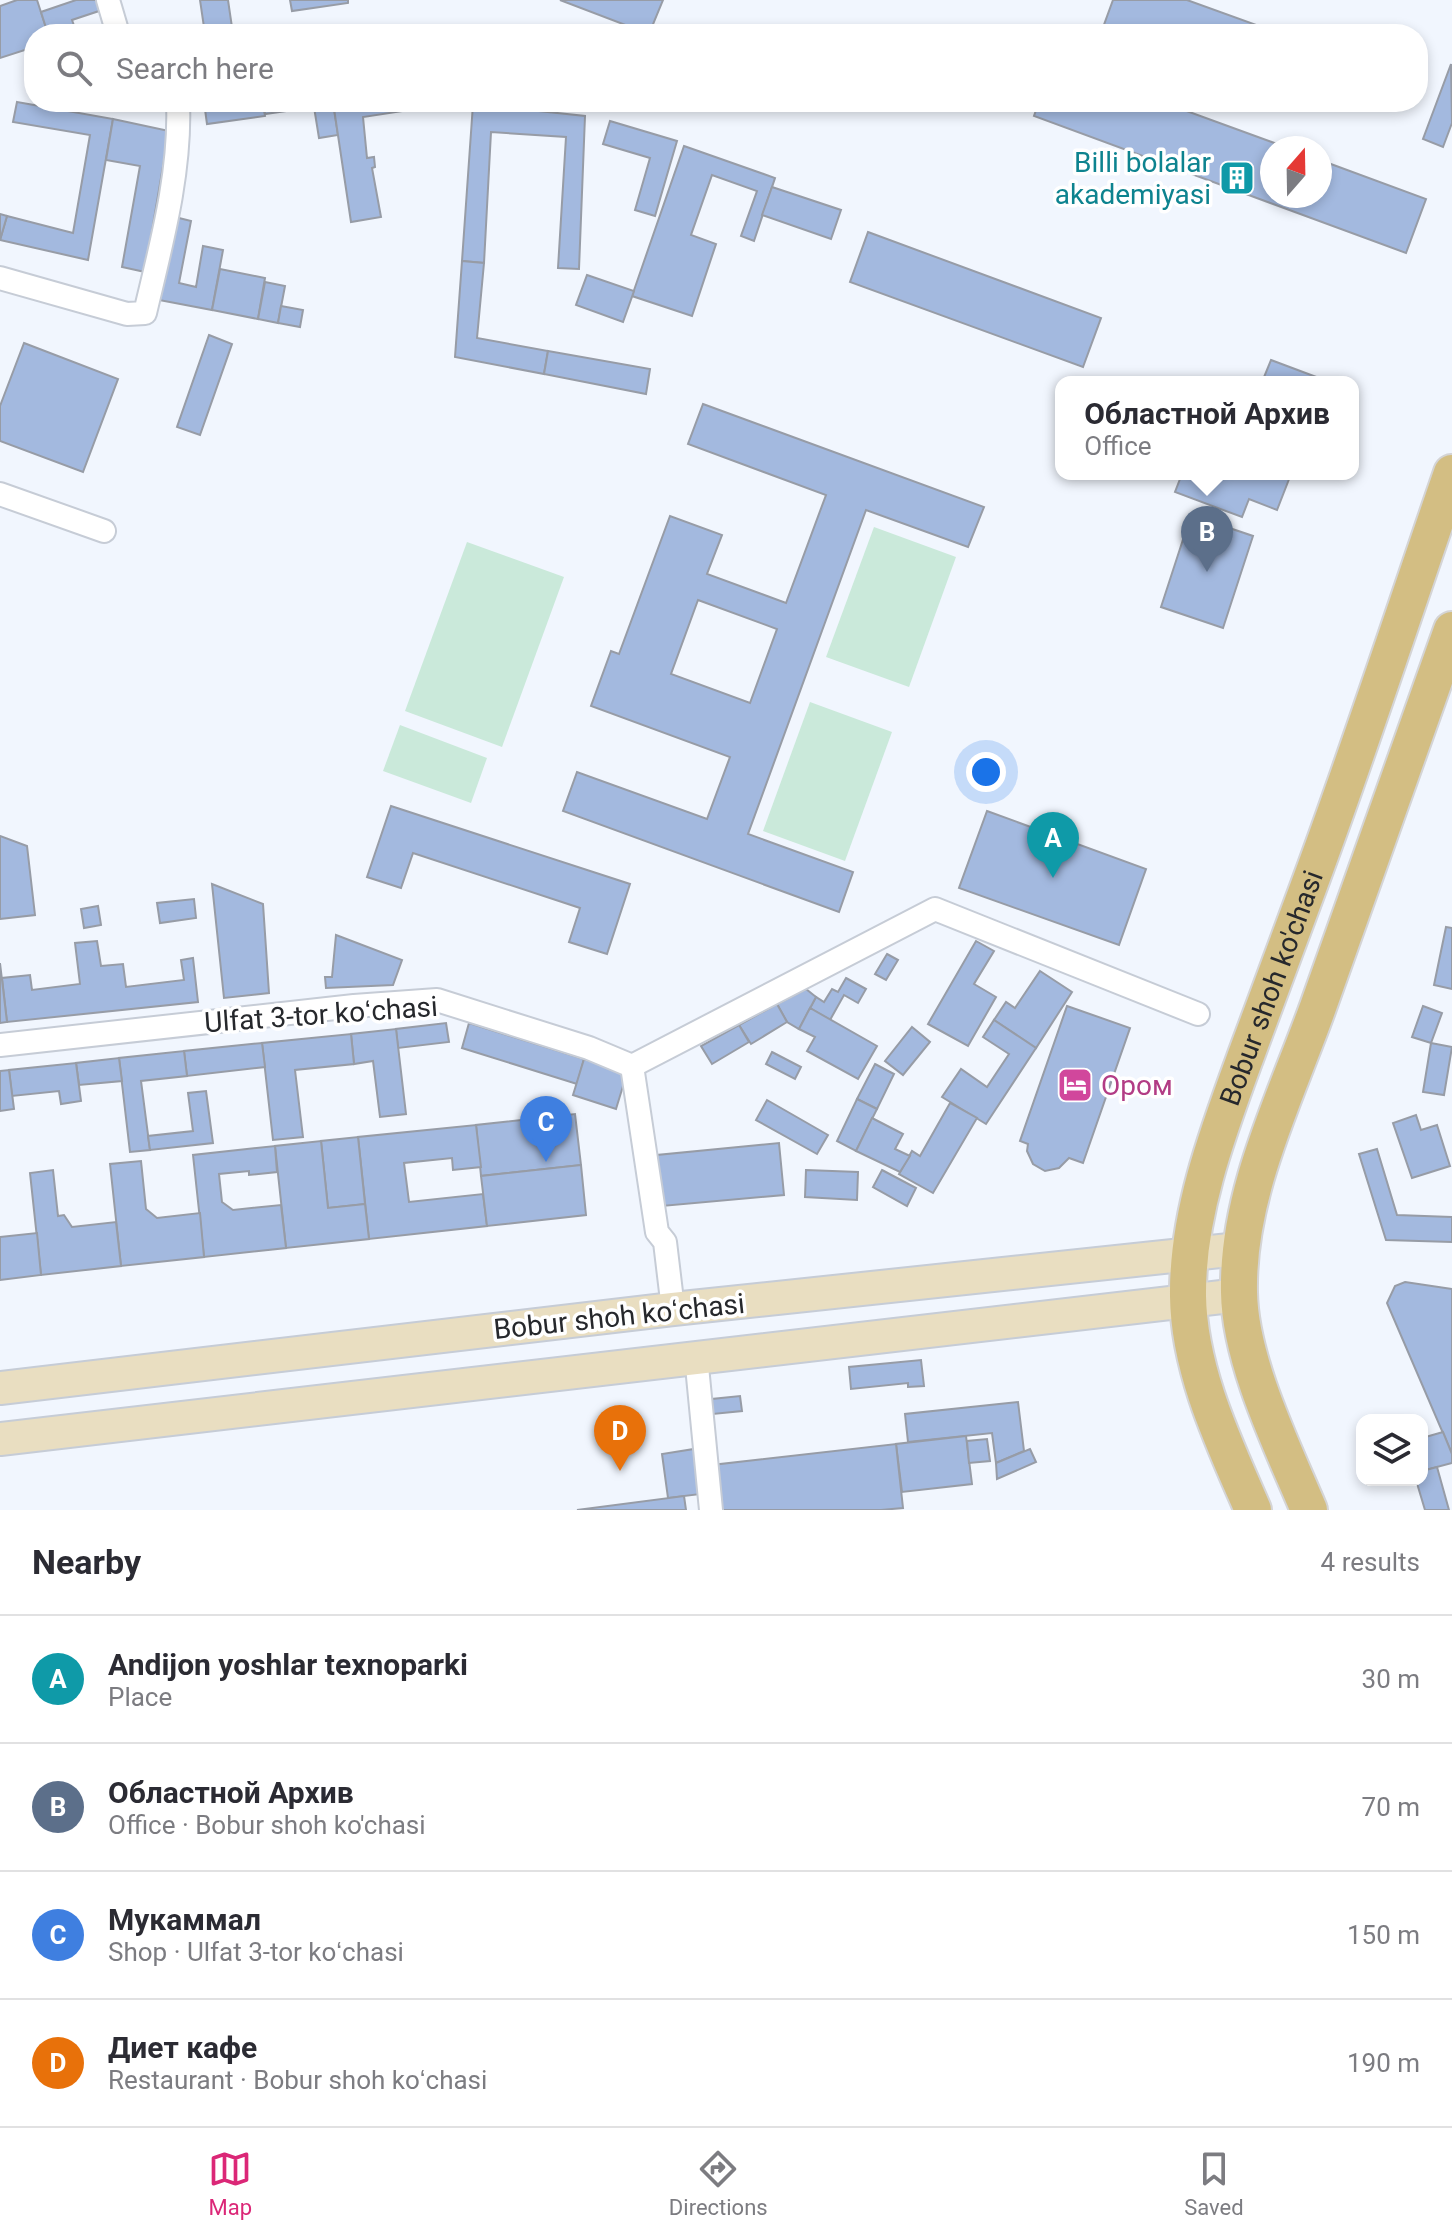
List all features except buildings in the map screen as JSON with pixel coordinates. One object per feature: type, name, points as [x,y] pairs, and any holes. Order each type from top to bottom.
[{"type":"main road","name":"Bobur shoh ko'chasi","points":[[1253,1510],[1221,1436],[1199,1369],[1188,1300],[1189,1254],[1199,1201],[1228,1105],[1319,860],[1452,473]]},
{"type":"main road","name":"Bobur shoh ko'chasi","points":[[1309,1510],[1276,1432],[1242,1330],[1239,1249],[1245,1216],[1266,1149],[1446,670],[1452,630]]},
{"type":"main road","name":"Bobur shoh koʻchasi","points":[[0,1388],[673,1309],[1239,1249]]},
{"type":"main road","points":[[1085,1265],[1096,1310]]},
{"type":"main road","name":"Bobur shoh koʻchasi","points":[[0,1439],[1239,1295]]},
{"type":"street","points":[[108,0],[115,24]]},
{"type":"street","points":[[0,278],[127,314],[145,313],[165,226],[178,112]]},
{"type":"street","points":[[0,494],[104,531]]},
{"type":"street","points":[[673,1309],[665,1242],[657,1232],[632,1066],[935,909],[1198,1014]]},
{"type":"street","name":"Ulfat 3-tor koʻchasi","points":[[0,1045],[354,1006],[437,1000],[589,1048],[632,1066]]},
{"type":"street","points":[[696,1356],[711,1510]]},
{"type":"green space","points":[[874,527],[956,557],[909,687],[826,657]]},
{"type":"green space","points":[[467,542],[564,577],[502,747],[405,711]]},
{"type":"green space","points":[[810,702],[892,732],[845,861],[763,831]]},
{"type":"green space","points":[[400,725],[487,758],[471,803],[383,771]]},
{"type":"place","name":"Billi bolalar akademiyasi","points":[[1237,178]]},
{"type":"place","name":"Областной Архив","points":[[1207,572]]},
{"type":"place","name":"Andijon yoshlar texnoparki","points":[[1053,878]]},
{"type":"place","name":"Ором","points":[[1075,1085]]},
{"type":"place","name":"Мукаммал","points":[[546,1162]]},
{"type":"place","name":"Диет кафе","points":[[620,1471]]}]
